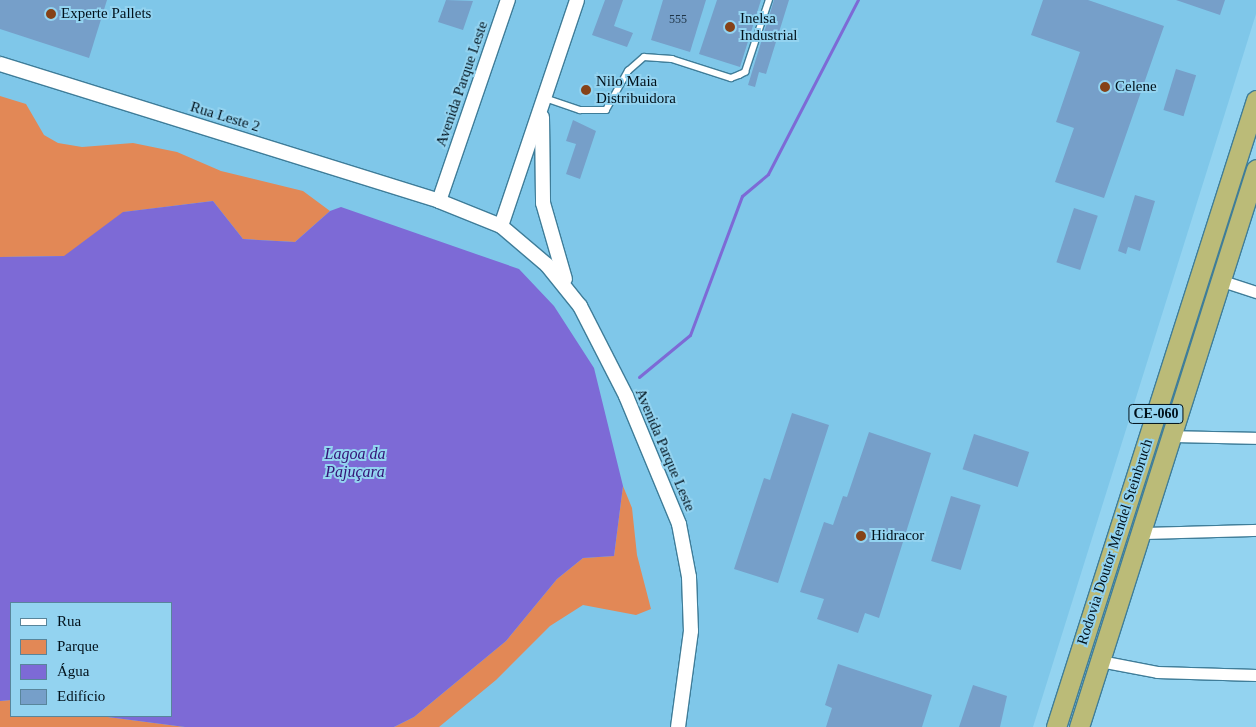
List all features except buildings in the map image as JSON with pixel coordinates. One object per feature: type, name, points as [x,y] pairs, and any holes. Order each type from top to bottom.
[{"type":"highway","name":"Rodovia Doutor Mendel Steinbruch","points":[[1056,727],[1256,100]]},
{"type":"highway","name":"Rodovia Doutor Mendel Steinbruch","points":[[1079,727],[1141,533],[1168,436],[1256,170]]},
{"type":"street","name":"Avenida Parque Leste","points":[[508,0],[439,201],[501,226],[541,258],[572,294],[645,436],[684,546],[691,631],[678,727]]},
{"type":"street","points":[[501,226],[544,101],[574,3]]},
{"type":"street","name":"Rua Leste 2","points":[[0,64],[439,201]]},
{"type":"street","points":[[544,101],[543,203],[553,246],[572,294]]},
{"type":"street","points":[[1219,280],[1256,292]]},
{"type":"street","points":[[1168,436],[1256,438]]},
{"type":"street","points":[[1141,533],[1256,530]]},
{"type":"street","points":[[1100,661],[1157,672],[1256,674]]},
{"type":"lane","points":[[544,101],[580,110],[606,110],[628,70],[644,57],[672,59],[731,78],[739,76],[745,72],[769,0]]},
{"type":"shaded area","points":[[0,0],[1256,0],[1256,14],[1033,727],[0,727]]},
{"type":"green space","points":[[0,96],[26,104],[44,135],[58,143],[82,147],[133,143],[177,152],[221,171],[303,191],[330,211],[295,242],[243,239],[213,201],[124,212],[65,256],[0,257]]},
{"type":"green space","points":[[623,486],[632,508],[637,555],[651,609],[636,615],[583,605],[550,626],[496,680],[439,727],[394,727],[414,717],[506,641],[557,579],[583,558],[614,556]]},
{"type":"green space","points":[[10,700],[10,717],[108,717],[185,727],[0,727],[0,701]]},
{"type":"water","name":"Lagoa da Pajuçara","points":[[213,201],[243,239],[295,242],[330,211],[341,207],[519,269],[554,306],[594,368],[623,486],[614,556],[583,558],[557,579],[506,641],[414,717],[394,727],[185,727],[108,717],[172,717],[172,602],[10,602],[10,700],[0,701],[0,257],[64,256],[123,212]]},
{"type":"waterway","points":[[639,377],[690,335],[742,196],[768,174],[858,0]]},
{"type":"place","name":"Experte Pallets","points":[[51,14]]},
{"type":"place","name":"Inelsa Industrial","points":[[730,27]]},
{"type":"place","name":"Celene","points":[[1105,87]]},
{"type":"place","name":"Nilo Maia Distribuidora","points":[[586,90]]},
{"type":"place","name":"Hidracor","points":[[861,536]]}]
